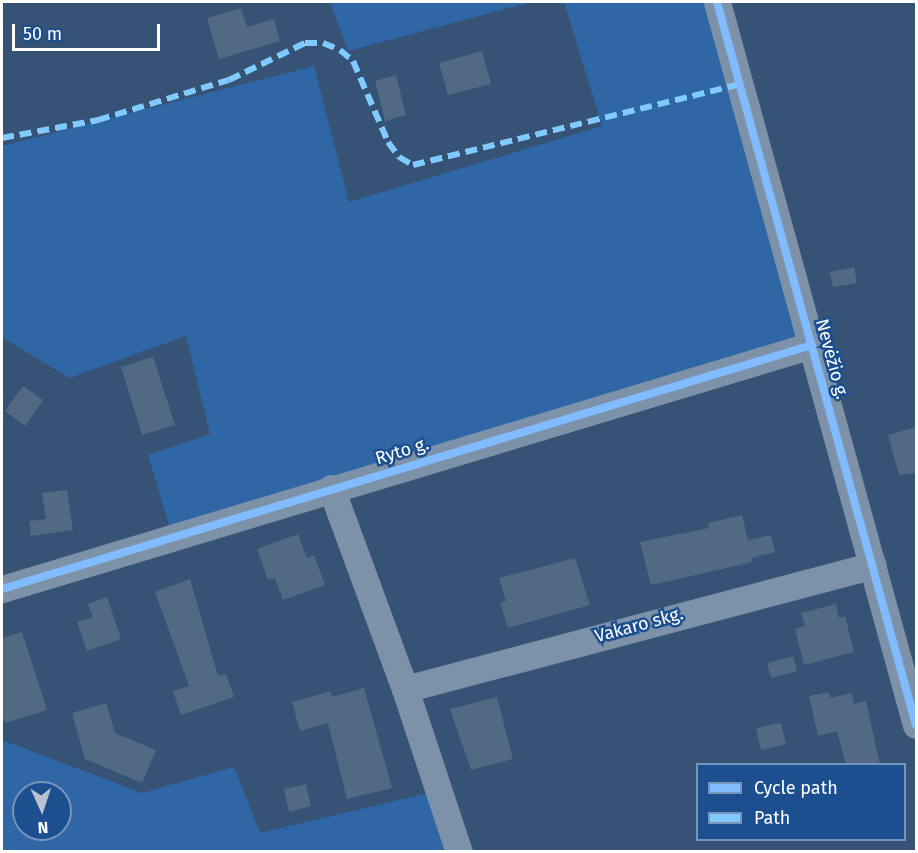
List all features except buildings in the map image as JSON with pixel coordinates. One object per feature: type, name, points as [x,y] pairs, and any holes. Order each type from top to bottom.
[{"type":"street","name":"Nevėžio g.","points":[[717,2],[916,726]]},
{"type":"street","name":"Ryto g.","points":[[2,589],[331,488],[812,345]]},
{"type":"street","points":[[331,488],[405,689],[459,852]]},
{"type":"street","name":"Vakaro skg.","points":[[405,689],[873,565]]},
{"type":"shaded area","points":[[330,2],[532,2],[348,51]]},
{"type":"shaded area","points":[[564,2],[717,2],[797,342],[170,528],[148,455],[210,434],[186,336],[69,378],[2,337],[2,146],[314,66],[349,202],[602,126]]},
{"type":"shaded area","points":[[2,740],[142,793],[234,767],[260,833],[428,793],[447,851],[2,851]]},
{"type":"marked path","points":[[2,138],[98,120],[229,80],[305,43],[323,43],[340,50],[353,61],[388,142],[399,157],[413,165],[740,84]]},
{"type":"cycle path","points":[[717,2],[916,725]]},
{"type":"cycle path","points":[[2,589],[812,345]]}]
